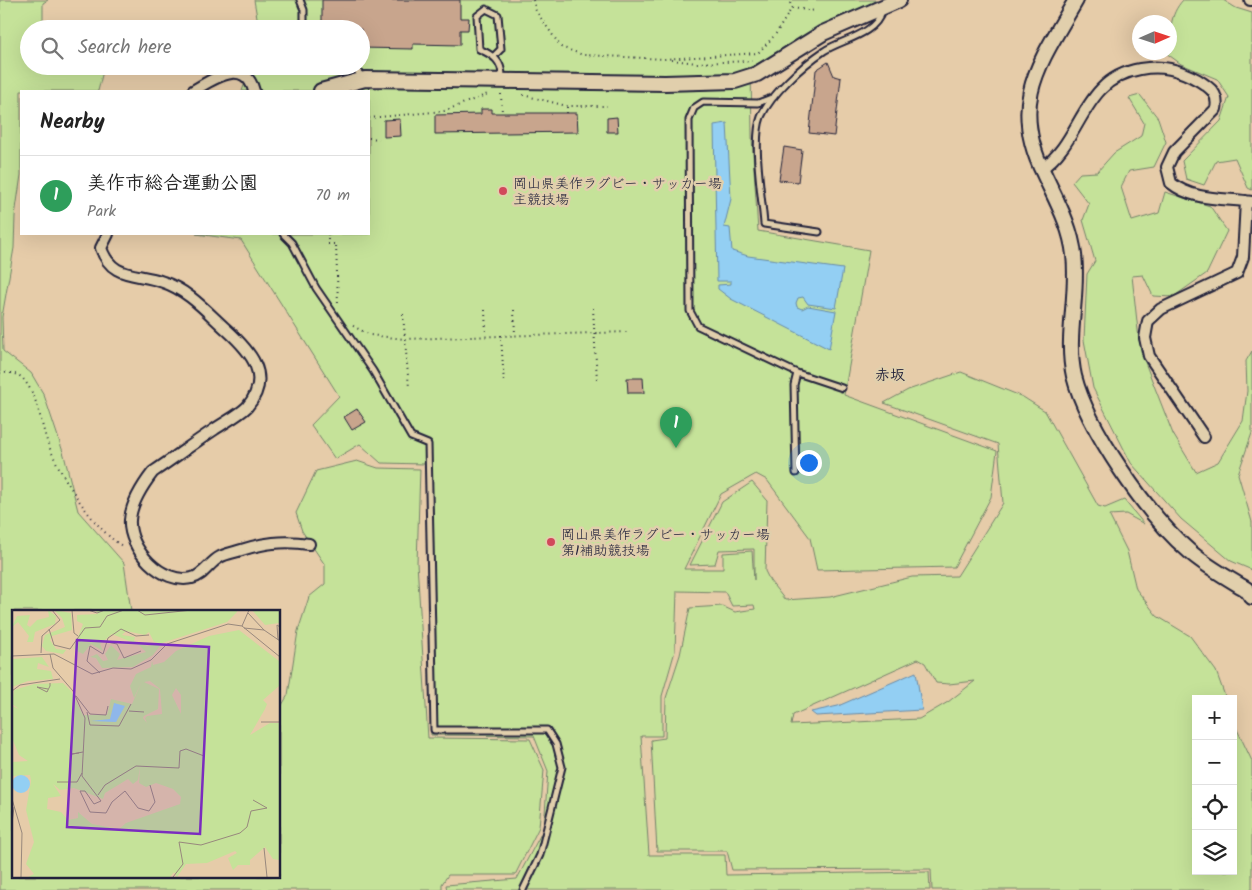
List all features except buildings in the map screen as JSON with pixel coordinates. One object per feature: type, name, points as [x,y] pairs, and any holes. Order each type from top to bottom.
[{"type":"street","points":[[325,90],[365,79],[502,85],[735,81],[757,74],[823,33],[899,0]]},
{"type":"street","points":[[1076,0],[1040,63],[1030,88],[1027,118],[1033,152],[1066,223],[1074,255],[1071,339],[1074,375],[1085,409],[1145,504],[1167,530],[1190,552],[1246,589],[1252,597]]},
{"type":"street","points":[[1041,169],[1050,163],[1057,154],[1096,94],[1116,75],[1163,66],[1198,80],[1213,90],[1218,100],[1216,109],[1174,152],[1167,167],[1170,183],[1179,190],[1197,196],[1249,202],[1243,257],[1237,272],[1161,309],[1148,321],[1145,338],[1149,356],[1204,437]]},
{"type":"street","points":[[195,90],[208,81],[226,75]]},
{"type":"street","points":[[242,75],[252,84],[254,90]]},
{"type":"street","points":[[108,235],[101,248],[105,259],[113,269],[163,282],[182,290],[246,347],[254,361],[258,375],[257,391],[246,408],[153,472],[142,487],[130,518],[131,533],[135,543],[151,566],[164,573],[187,578],[197,576],[220,557],[265,542],[286,541],[309,544]]},
{"type":"lane","points":[[300,0],[304,10],[304,20]]},
{"type":"lane","points":[[819,232],[764,224],[758,130],[761,116],[774,97],[805,65],[825,50],[870,28],[880,19],[883,8]]},
{"type":"lane","points":[[494,56],[501,49],[498,15],[486,9],[477,16],[479,49],[494,56],[503,72],[502,85]]},
{"type":"lane","points":[[361,75],[365,79]]},
{"type":"lane","points":[[774,97],[758,103],[703,102],[694,108],[689,120],[690,311],[698,326],[796,373],[842,388]]},
{"type":"lane","points":[[284,235],[292,243],[316,288],[373,371],[411,437],[428,444],[434,730],[547,730],[556,744],[562,767],[540,855],[523,890]]},
{"type":"lane","points":[[796,373],[794,385],[796,473]]},
{"type":"path","points":[[533,0],[536,11],[561,48],[583,55],[668,59],[758,52],[776,35],[792,8]]},
{"type":"path","points":[[789,0],[792,8]]},
{"type":"path","points":[[792,8],[815,10]]},
{"type":"path","points":[[668,59],[696,64],[757,62],[748,66]]},
{"type":"path","points":[[370,118],[444,113],[502,85],[502,113]]},
{"type":"path","points":[[520,94],[567,106],[607,106]]},
{"type":"path","points":[[567,106],[567,113]]},
{"type":"path","points":[[370,138],[379,139]]},
{"type":"path","points":[[328,235],[328,244],[336,244],[338,312]]},
{"type":"path","points":[[593,308],[597,380]]},
{"type":"path","points":[[485,310],[486,336]]},
{"type":"path","points":[[514,310],[515,335]]},
{"type":"path","points":[[403,314],[409,388]]},
{"type":"path","points":[[345,323],[370,335],[404,339],[628,332]]},
{"type":"path","points":[[501,335],[504,384]]},
{"type":"path","points":[[0,373],[9,372],[23,378],[32,392],[47,442],[65,480],[89,513],[111,537]]},
{"type":"green space","points":[[0,0],[48,0],[43,3],[43,20],[20,20],[20,75],[102,75],[98,90],[20,90],[20,182],[15,216],[14,248],[2,317],[3,351],[31,373],[44,395],[64,455],[78,511],[124,563],[131,610],[12,610],[12,878],[280,878],[280,708],[288,695],[298,631],[309,597],[325,584],[325,565],[302,531],[296,513],[316,471],[357,461],[378,468],[420,469],[417,563],[428,738],[530,739],[544,770],[539,827],[515,875],[448,875],[442,884],[442,890],[0,890]]},
{"type":"green space","points":[[254,0],[877,0],[751,67],[752,138],[758,231],[869,250],[844,395],[997,451],[991,497],[954,567],[817,570],[810,538],[767,480],[756,474],[721,494],[684,569],[723,569],[723,553],[752,551],[754,580],[754,549],[719,550],[715,564],[690,565],[722,502],[752,482],[767,500],[765,571],[770,581],[785,600],[830,597],[912,577],[957,576],[1003,503],[998,444],[884,403],[908,390],[961,372],[1023,397],[1045,411],[1098,506],[1105,508],[1124,500],[1144,524],[1126,514],[1109,515],[1127,551],[1136,589],[1157,616],[1190,636],[1216,671],[1225,695],[1192,695],[1192,875],[1237,875],[1237,729],[1252,761],[1252,890],[932,890],[931,869],[732,870],[727,851],[657,851],[651,740],[665,738],[666,698],[680,655],[690,608],[722,606],[735,612],[755,609],[754,605],[732,606],[725,592],[677,591],[675,651],[662,696],[662,736],[641,736],[649,855],[725,855],[726,875],[929,872],[930,890],[447,890],[446,885],[517,879],[544,828],[548,771],[534,736],[431,735],[425,464],[381,463],[360,444],[335,459],[311,425],[339,396],[241,240],[204,235],[370,235],[370,90],[242,90],[248,75],[370,75],[370,20],[257,20]],"holes":[[[918,659],[925,663],[936,683],[949,684],[975,681],[948,702],[919,719],[791,725],[793,715]]]},
{"type":"green space","points":[[1183,0],[1223,0],[1236,8],[1252,13],[1252,190],[1248,188],[1235,158],[1216,161],[1204,185],[1186,179],[1182,161],[1221,121],[1229,97],[1217,79],[1176,60],[1177,15],[1174,15]]},
{"type":"green space","points":[[1140,95],[1158,118],[1166,142],[1154,167],[1129,171],[1121,187],[1132,221],[1159,213],[1165,192],[1210,206],[1227,231],[1207,273],[1173,297],[1153,296],[1143,275],[1132,276],[1139,340],[1146,365],[1173,434],[1196,472],[1218,462],[1243,421],[1247,391],[1246,361],[1252,351],[1252,433],[1238,474],[1252,522],[1252,570],[1231,561],[1181,519],[1131,463],[1093,388],[1084,340],[1087,274],[1095,261],[1083,220],[1089,204],[1072,182],[1080,173],[1097,172],[1114,153],[1141,136],[1144,123],[1129,98]]},
{"type":"water","points":[[727,123],[731,199],[724,227],[730,228],[732,251],[748,256],[843,269],[836,308],[808,304],[803,297],[798,298],[796,303],[797,307],[802,309],[808,306],[836,311],[829,349],[731,299],[718,289],[718,285],[731,284],[731,281],[717,281],[714,125]]},
{"type":"water","points":[[916,672],[922,710],[816,716],[811,712],[838,706]]},
{"type":"place","name":"岡山県美作ラグビー・サッカー場 主競技場","points":[[503,191]]},
{"type":"place","name":"美作市総合運動公園","points":[[676,448]]},
{"type":"place","name":"岡山県美作ラグビー・サッカー場 第1補助競技場","points":[[551,542]]},
{"type":"district","name":"赤坂","points":[[890,375]]}]
